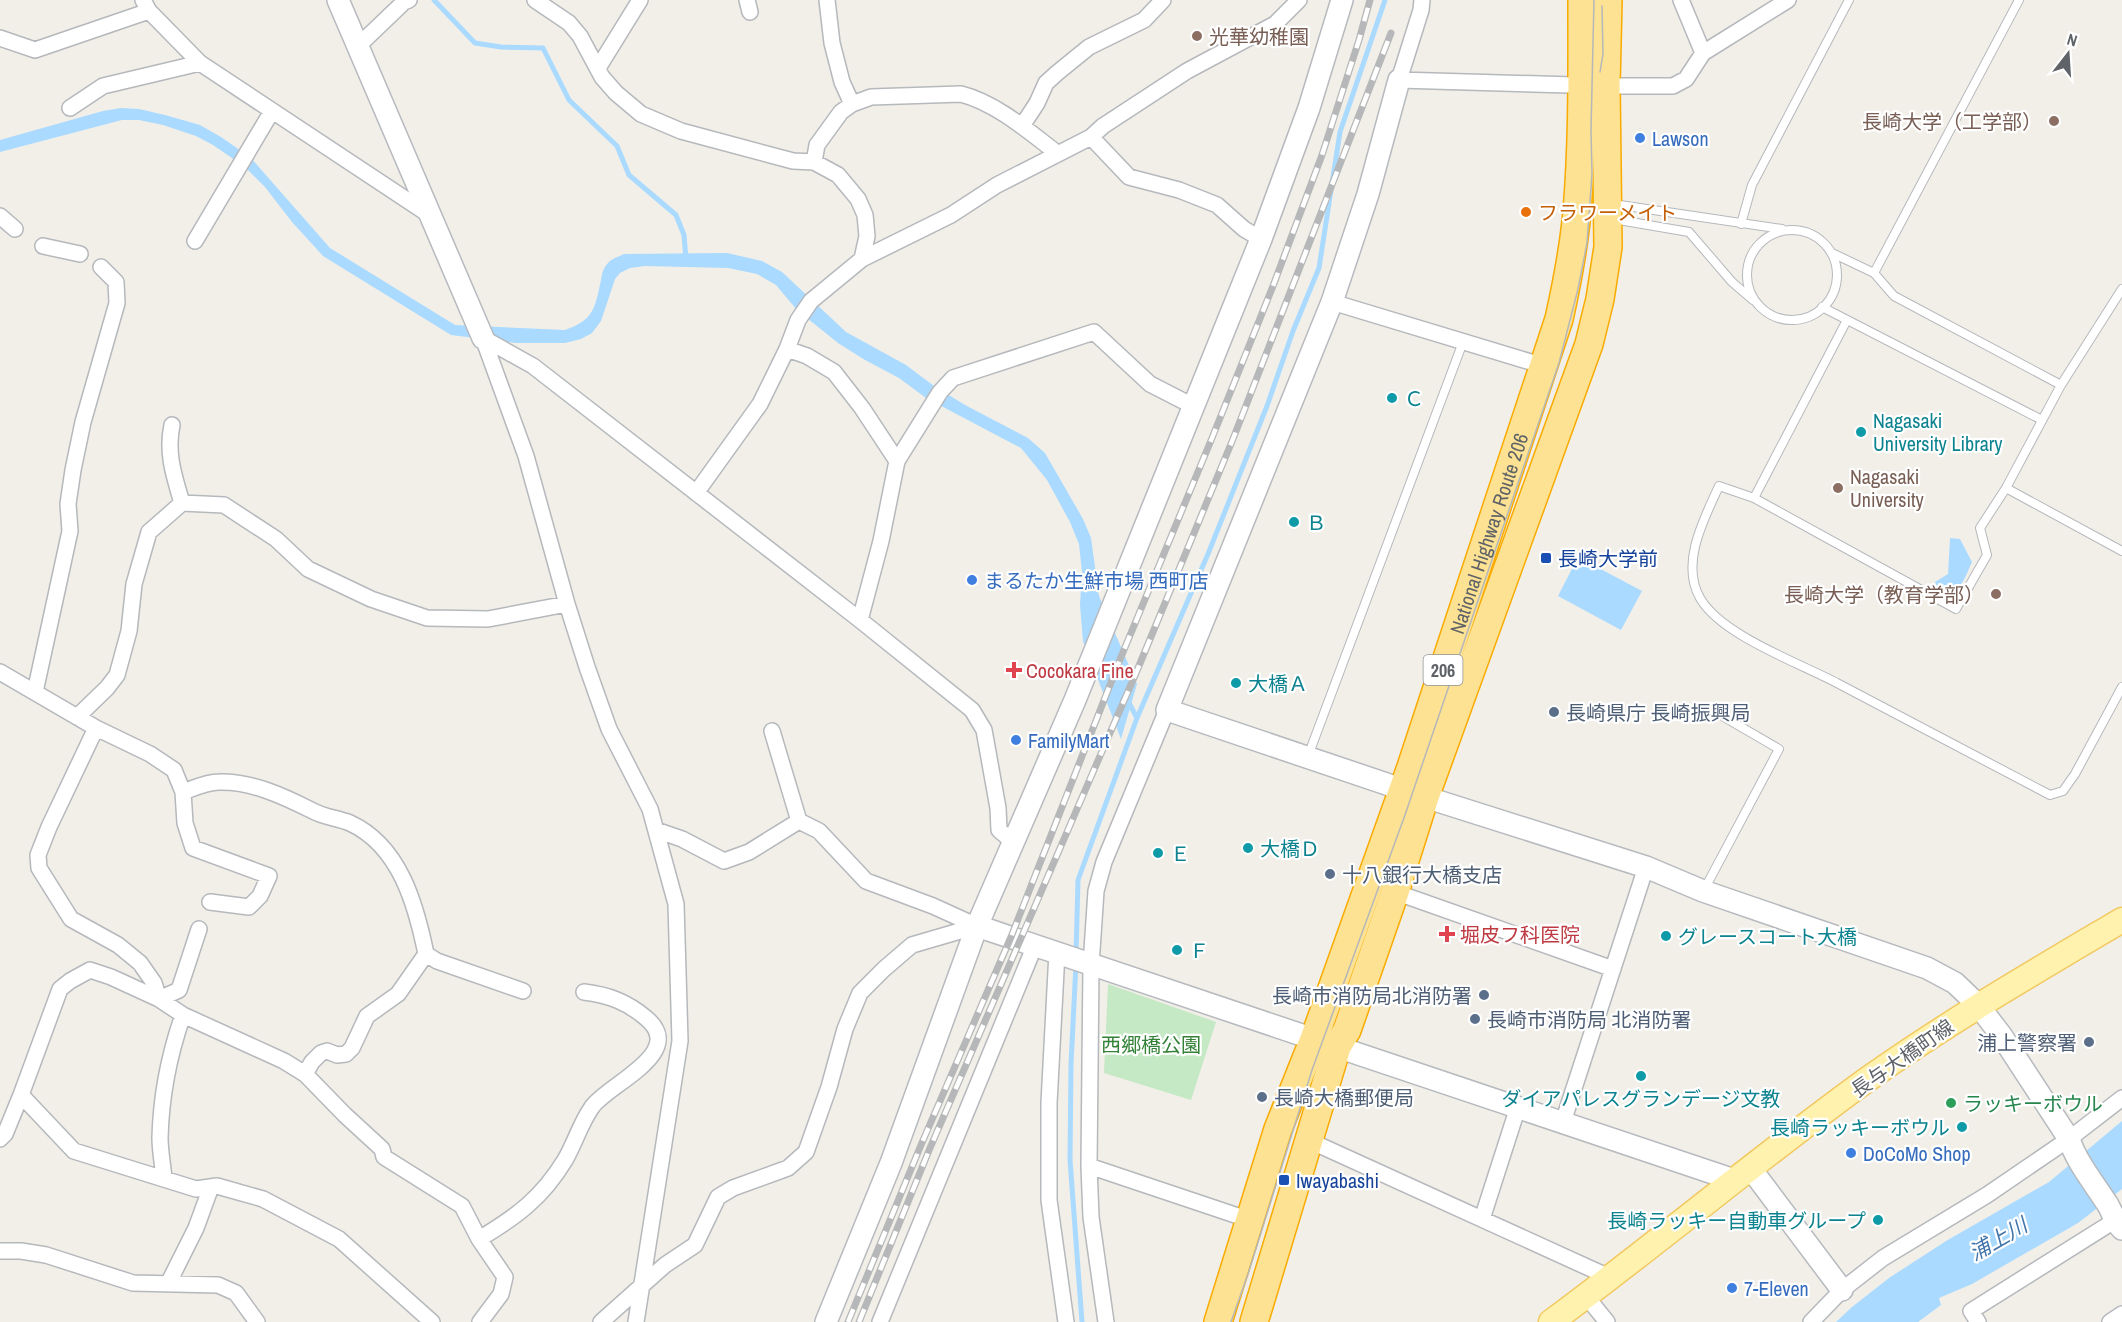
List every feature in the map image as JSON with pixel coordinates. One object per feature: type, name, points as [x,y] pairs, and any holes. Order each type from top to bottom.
[{"type":"highway","name":"National Highway Route 206","points":[[1218,1322],[1278,1129],[1325,1043],[1414,793],[1589,344],[1600,299],[1608,247],[1609,211],[1582,0]]},
{"type":"highway","name":"National Highway Route 206","points":[[1254,1322],[1308,1140],[1325,1043],[1347,1029],[1395,892],[1414,793],[1559,319],[1569,272],[1608,0]]},
{"type":"main road","name":"長与大橋町線","points":[[1551,1322],[1868,1079],[1978,1005],[2122,920]]},
{"type":"street","points":[[338,0],[483,338],[526,456],[567,604],[609,729],[651,810],[676,904],[680,1041],[636,1322]]},
{"type":"street","points":[[357,47],[409,0]]},
{"type":"street","points":[[535,0],[569,23],[580,36],[598,68],[616,93],[641,114],[681,131],[793,161],[814,162],[838,175],[858,199],[866,215],[867,236],[862,259]]},
{"type":"street","points":[[598,68],[640,0]]},
{"type":"street","points":[[827,0],[832,43],[842,82],[852,104]]},
{"type":"street","points":[[1022,126],[1037,103],[1046,83],[1057,73],[1089,47],[1144,20],[1162,0]]},
{"type":"street","points":[[696,493],[760,404],[787,349],[798,320],[811,301],[862,259],[951,215],[997,185],[1091,136],[1186,71],[1275,24],[1299,0]]},
{"type":"street","points":[[826,1322],[891,1163],[977,926],[1075,700],[1261,239],[1309,108],[1342,0]]},
{"type":"street","points":[[1106,1322],[1091,1217],[1089,1167],[1090,964],[1096,891],[1104,862],[1332,302],[1368,194],[1422,0]]},
{"type":"street","points":[[1681,0],[1703,53]]},
{"type":"street","points":[[1399,80],[1673,86],[1686,79],[1703,53],[1788,0]]},
{"type":"street","points":[[0,38],[35,50],[146,5],[200,63],[428,214]]},
{"type":"street","points":[[70,108],[103,86],[200,63]]},
{"type":"street","points":[[814,162],[817,146],[841,112],[852,104],[871,97],[961,94],[975,98],[1022,126],[1057,153]]},
{"type":"street","points":[[195,241],[272,111]]},
{"type":"street","points":[[1091,136],[1129,177],[1179,190],[1217,205],[1244,229],[1261,239]]},
{"type":"street","points":[[0,216],[15,230]]},
{"type":"street","points":[[43,246],[80,254]]},
{"type":"street","points":[[35,692],[70,531],[68,504],[83,422],[117,303],[116,282],[102,267]]},
{"type":"street","points":[[1332,302],[1544,366]]},
{"type":"street","points":[[860,620],[881,542],[897,461],[940,393],[953,378],[1094,332],[1150,384],[1193,406]]},
{"type":"street","points":[[483,338],[533,366],[972,710],[984,730],[998,808],[999,830],[1013,842]]},
{"type":"street","points":[[787,349],[807,356],[834,372],[862,408],[897,461]]},
{"type":"street","points":[[172,425],[168,442],[170,460],[182,503]]},
{"type":"street","points":[[77,717],[117,675],[129,631],[134,584],[149,532],[182,503],[224,505],[276,539],[308,568],[371,599],[427,618],[488,619],[567,604]]},
{"type":"street","points":[[0,672],[96,728],[150,754],[174,770],[183,792],[185,823],[193,848],[269,876],[260,896],[249,907],[210,902]]},
{"type":"street","points":[[1167,710],[1414,793],[1646,867],[1703,891],[1927,968],[1955,983],[1978,1005],[2001,1035],[2117,1219],[1971,1311],[1977,1322]]},
{"type":"street","points":[[96,728],[49,826],[38,855],[39,868],[71,919],[118,945],[140,963],[154,983],[159,999]]},
{"type":"street","points":[[772,731],[799,821],[819,831],[866,881],[933,906],[977,926],[1325,1043],[1563,1122],[1742,1174],[1842,1290]]},
{"type":"street","points":[[183,792],[216,782],[246,785],[349,823],[378,842],[405,880],[422,931],[426,954],[398,994],[367,1016],[352,1048],[346,1054],[337,1055],[327,1051],[321,1053],[305,1074]]},
{"type":"street","points":[[656,830],[682,839],[724,861],[749,852],[799,821]]},
{"type":"street","points":[[1563,1122],[1646,867]]},
{"type":"street","points":[[1395,892],[1613,969]]},
{"type":"street","points":[[601,1322],[641,1289],[665,1265],[695,1245],[718,1197],[733,1188],[788,1168],[806,1152],[846,1029],[861,993],[912,945],[977,926]]},
{"type":"street","points":[[159,999],[179,990],[199,929]]},
{"type":"street","points":[[880,1322],[1035,945]]},
{"type":"street","points":[[426,954],[437,961],[523,991]]},
{"type":"street","points":[[1060,954],[1049,1103],[1049,1200],[1066,1322]]},
{"type":"street","points":[[0,1139],[5,1134],[21,1095],[60,989],[90,970],[111,977],[159,999],[183,1016],[284,1061],[305,1074],[382,1149],[384,1157],[462,1206],[479,1239],[505,1277],[501,1294],[480,1322]]},
{"type":"street","points":[[479,1239],[507,1222],[534,1201],[566,1159],[578,1129],[592,1106],[605,1093],[641,1069],[650,1060],[656,1046],[658,1035],[654,1024],[639,1012],[620,1000],[603,994],[584,992]]},
{"type":"street","points":[[164,1179],[160,1140],[164,1091],[171,1050],[183,1016]]},
{"type":"street","points":[[21,1095],[74,1151],[196,1189],[217,1186],[263,1199],[339,1239],[432,1322]]},
{"type":"street","points":[[1811,1322],[1842,1290],[1883,1258],[2072,1146],[2122,1098]]},
{"type":"street","points":[[1482,1219],[1518,1107]]},
{"type":"street","points":[[1308,1140],[1609,1278]]},
{"type":"street","points":[[1089,1167],[1250,1220]]},
{"type":"street","points":[[168,1284],[196,1228],[211,1187]]},
{"type":"street","points":[[0,1251],[21,1251],[46,1255],[133,1282],[218,1285],[236,1293],[257,1322]]},
{"type":"street","points":[[1586,1296],[1607,1322]]},
{"type":"street","points":[[2110,1322],[2122,1314]]},
{"type":"lane","points":[[1741,224],[1752,185],[1849,0]]},
{"type":"lane","points":[[1874,273],[2019,0]]},
{"type":"lane","points":[[1609,211],[1802,230],[1814,235],[1832,253],[1837,266],[1837,280],[1833,294],[1814,314],[1788,319],[1775,316],[1732,282],[1689,232],[1609,211]]},
{"type":"lane","points":[[1764,309],[1754,298],[1748,284],[1748,268],[1752,254],[1761,242],[1774,233],[1789,230]]},
{"type":"lane","points":[[1832,253],[1874,273],[1894,296],[2061,385]]},
{"type":"lane","points":[[2122,289],[2061,385],[2006,488],[1980,528],[1987,555],[1956,609],[1754,498],[1719,486],[1695,549],[1692,576],[1700,598],[1717,619],[1739,634],[2050,795],[2063,791],[2075,774],[2122,687]]},
{"type":"lane","points":[[1822,308],[2042,420]]},
{"type":"lane","points":[[1754,498],[1847,320]]},
{"type":"lane","points":[[1308,757],[1463,342]]},
{"type":"lane","points":[[2006,488],[2122,552]]},
{"type":"lane","points":[[1703,891],[1779,749],[1724,717]]},
{"type":"green space","name":"西郷橋公園","points":[[1108,984],[1216,1022],[1191,1100],[1104,1073]]},
{"type":"water","points":[[121,108],[139,109],[200,125],[221,137],[251,158],[330,248],[455,325],[565,330],[575,326],[592,312],[606,265],[624,254],[727,253],[762,261],[782,272],[846,332],[906,365],[965,405],[1028,438],[1045,453],[1083,519],[1091,538],[1099,596],[1137,684],[1121,739],[1083,641],[1080,605],[1082,572],[1079,544],[1047,480],[1021,448],[926,398],[899,378],[838,343],[797,310],[776,285],[757,274],[728,268],[645,266],[630,268],[620,273],[615,279],[601,321],[592,333],[581,339],[565,343],[516,343],[451,335],[323,256],[292,222],[265,187],[245,167],[196,136],[163,125],[139,120],[122,120],[0,152],[0,140]]},
{"type":"water","points":[[1950,538],[1960,539],[1972,562],[1961,585],[1952,592],[1946,592],[1939,591],[1935,582],[1948,574]]},
{"type":"water","points":[[1578,557],[1642,591],[1621,630],[1558,596]]},
{"type":"water","name":"浦上川","points":[[2122,1121],[2122,1189],[2078,1223],[1972,1284],[1939,1298],[1941,1305],[1918,1322],[1836,1322],[1889,1278],[1946,1241],[2049,1182]]},
{"type":"waterway","points":[[434,0],[475,43],[501,47],[543,48],[569,100],[617,146],[629,175],[676,215],[684,235],[686,259]]},
{"type":"waterway","points":[[1076,955],[1078,880],[1137,718],[1208,554],[1319,268],[1340,132],[1385,0]]},
{"type":"waterway","points":[[1128,701],[1137,718]]},
{"type":"waterway","points":[[1076,964],[1071,1064],[1070,1160],[1082,1322]]},
{"type":"tram line","points":[[1231,1322],[1312,1070],[1405,815],[1559,363],[1587,243],[1592,174],[1594,0]]},
{"type":"tram line","points":[[1600,72],[1603,54],[1602,6]]},
{"type":"railway","points":[[848,1322],[1011,937],[1121,657],[1273,286],[1322,155],[1370,0]]},
{"type":"railway","points":[[859,1322],[930,1148],[1136,673],[1233,439],[1391,33]]},
{"type":"place","name":"光華幼稚園","points":[[1197,36]]},
{"type":"place","name":"長崎大学（工学部）","points":[[2054,121]]},
{"type":"place","name":"Lawson","points":[[1640,138]]},
{"type":"place","name":"フラワーメイト","points":[[1526,212]]},
{"type":"place","name":"Ｃ","points":[[1392,398]]},
{"type":"place","name":"Nagasaki University Library","points":[[1861,432]]},
{"type":"place","name":"Nagasaki University","points":[[1838,488]]},
{"type":"place","name":"Ｂ","points":[[1294,522]]},
{"type":"place","name":"長崎大学前","points":[[1546,558]]},
{"type":"place","name":"まるたか生鮮市場 西町店","points":[[972,580]]},
{"type":"place","name":"長崎大学（教育学部）","points":[[1996,594]]},
{"type":"place","name":"Cocokara Fine","points":[[1014,670]]},
{"type":"place","name":"大橋Ａ","points":[[1236,683]]},
{"type":"place","name":"長崎県庁 長崎振興局","points":[[1554,712]]},
{"type":"place","name":"FamilyMart","points":[[1016,740]]},
{"type":"place","name":"大橋Ｄ","points":[[1248,848]]},
{"type":"place","name":"Ｅ","points":[[1158,853]]},
{"type":"place","name":"十八銀行大橋支店","points":[[1330,874]]},
{"type":"place","name":"堀皮フ科医院","points":[[1447,934]]},
{"type":"place","name":"グレースコート大橋","points":[[1666,936]]},
{"type":"place","name":"Ｆ","points":[[1177,950]]},
{"type":"place","name":"長崎市消防局北消防署","points":[[1484,995]]},
{"type":"place","name":"長崎市消防局 北消防署","points":[[1475,1019]]},
{"type":"place","name":"浦上警察署","points":[[2089,1042]]},
{"type":"place","name":"ダイアパレスグランデージ文教","points":[[1641,1076]]},
{"type":"place","name":"長崎大橋郵便局","points":[[1262,1097]]},
{"type":"place","name":"ラッキーボウル","points":[[1951,1103]]},
{"type":"place","name":"長崎ラッキーボウル","points":[[1962,1127]]},
{"type":"place","name":"DoCoMo Shop","points":[[1851,1153]]},
{"type":"place","name":"Iwayabashi","points":[[1284,1180]]},
{"type":"place","name":"長崎ラッキー自動車グループ","points":[[1878,1220]]},
{"type":"place","name":"7-Eleven","points":[[1732,1288]]}]
